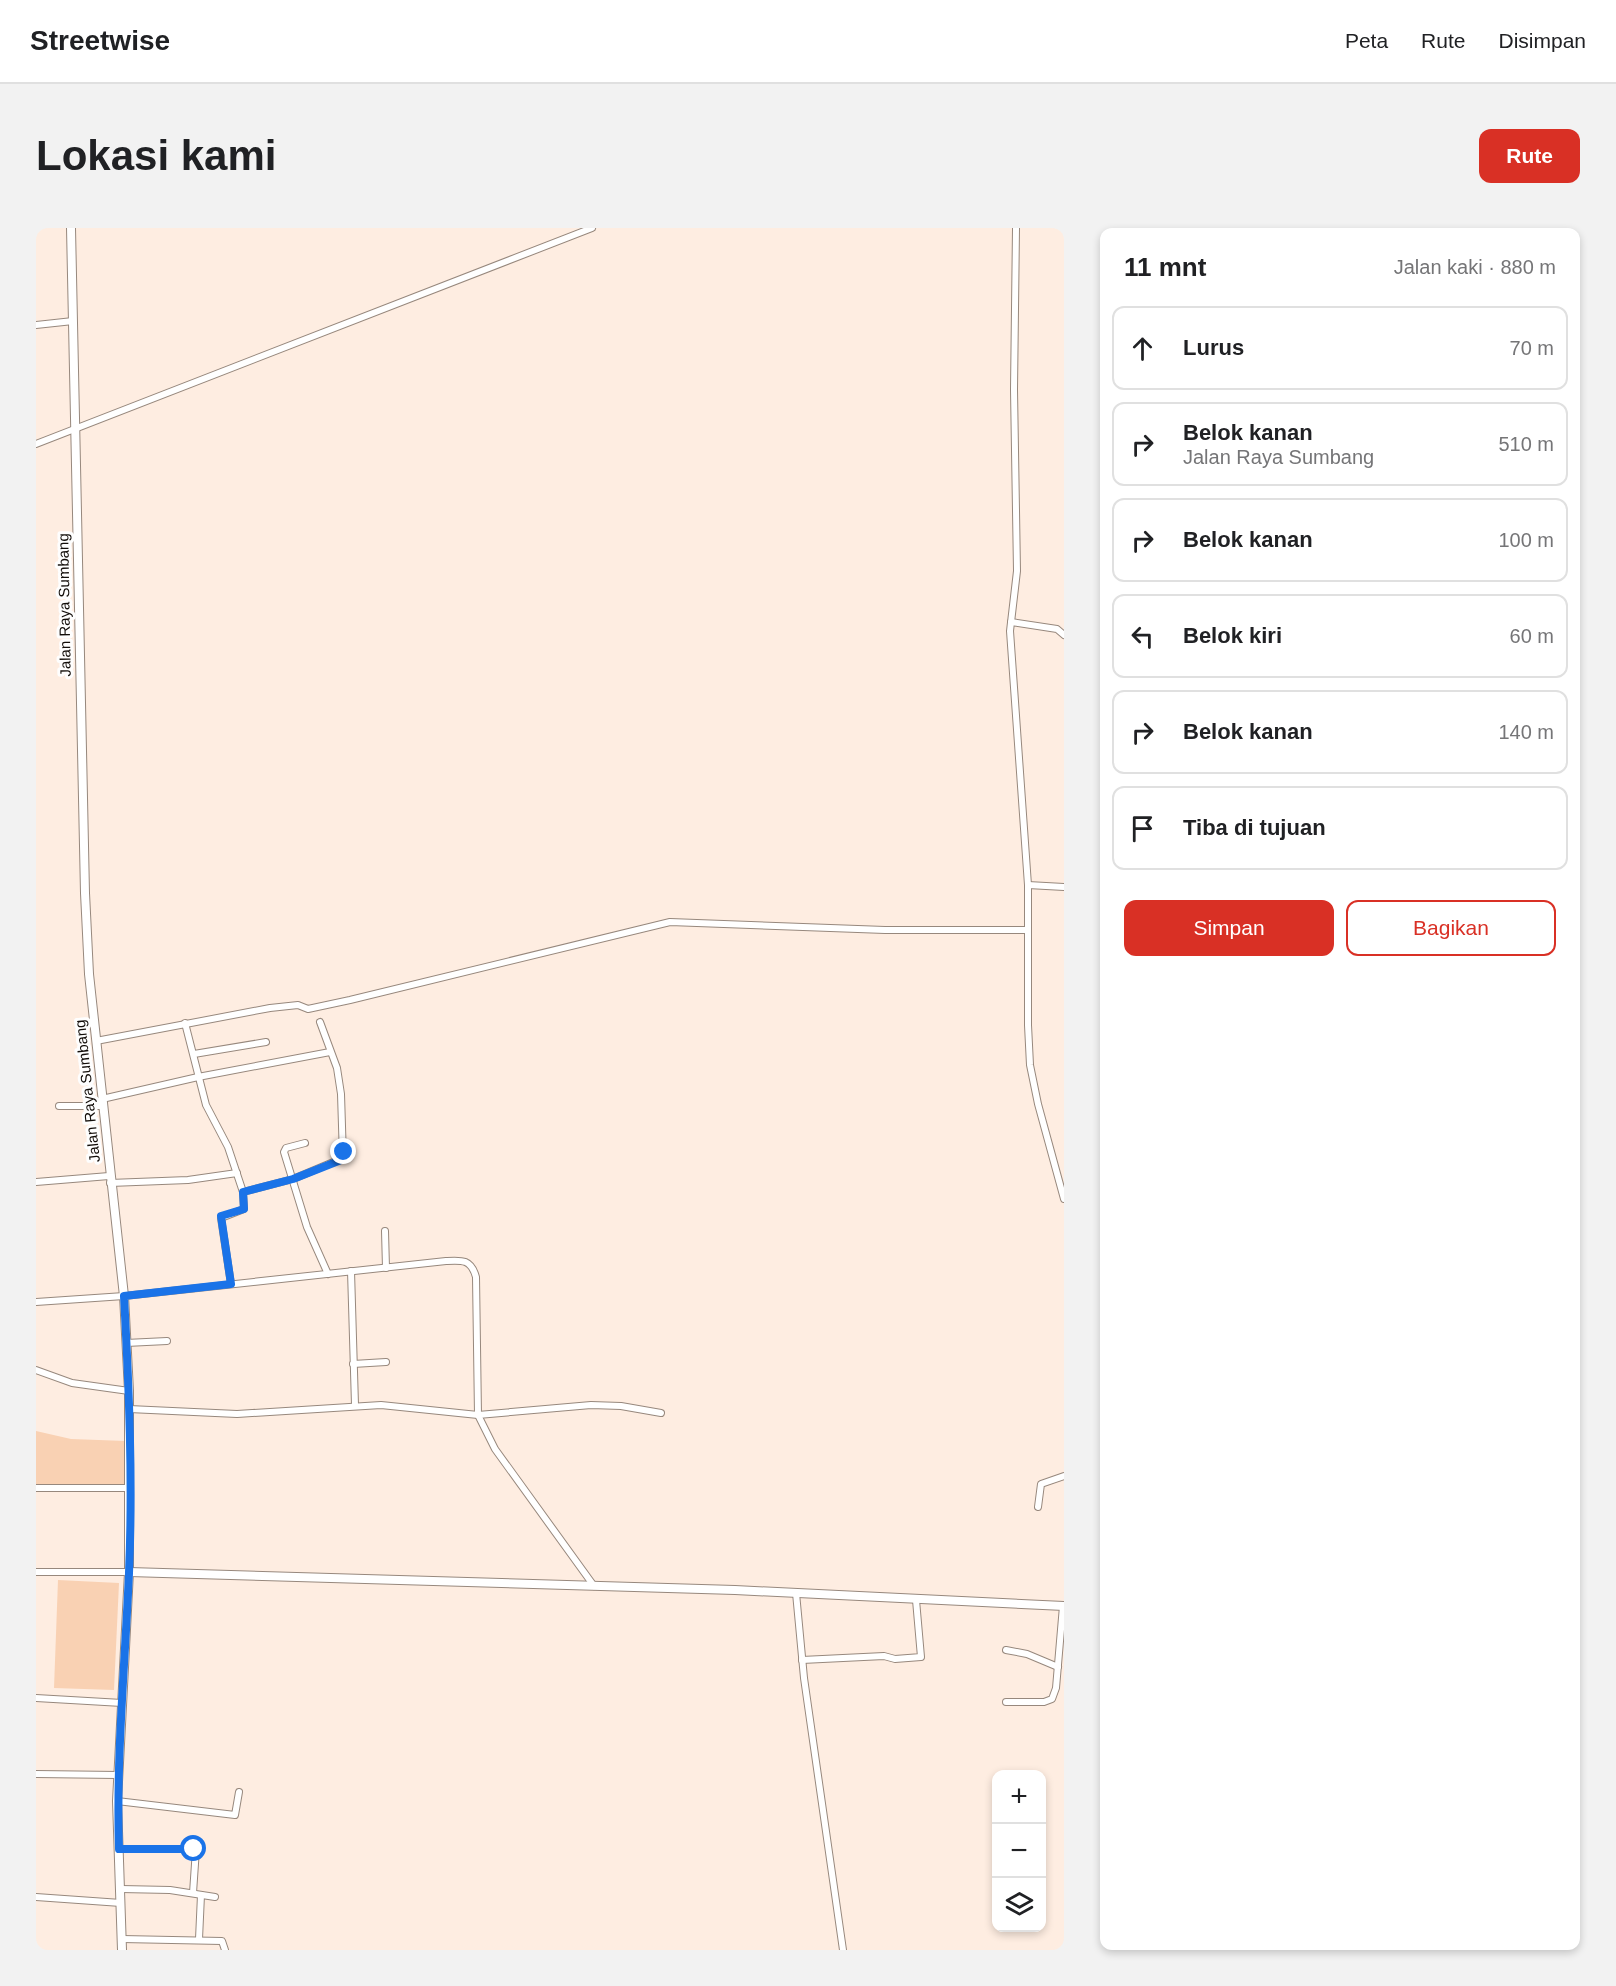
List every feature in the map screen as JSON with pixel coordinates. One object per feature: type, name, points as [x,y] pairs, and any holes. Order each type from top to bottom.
[{"type":"street","name":"Jalan Raya Sumbang","points":[[71,228],[80,754],[89,974],[124,1296],[129,1391],[129,1572],[117,1801],[123,1950]]},
{"type":"street","points":[[36,444],[224,373],[592,228]]},
{"type":"street","points":[[1016,228],[1014,390],[1017,571],[1011,622],[1028,885],[1030,1065],[1064,1199]]},
{"type":"street","points":[[36,325],[73,321]]},
{"type":"street","points":[[1011,622],[1057,629],[1064,635]]},
{"type":"street","points":[[1028,885],[1064,887]]},
{"type":"street","points":[[96,1041],[281,1007],[298,1005],[308,1009],[413,987],[646,926],[678,921],[896,930],[1028,930]]},
{"type":"street","points":[[243,1192],[293,1179],[343,1158],[341,1094],[337,1068],[320,1022]]},
{"type":"street","points":[[185,1023],[206,1105],[228,1147],[243,1192],[244,1208],[221,1218],[231,1284]]},
{"type":"street","points":[[194,1054],[266,1042]]},
{"type":"street","points":[[59,1106],[102,1102],[198,1077],[330,1052]]},
{"type":"street","points":[[305,1143],[284,1150],[307,1227],[327,1274]]},
{"type":"street","points":[[36,1182],[188,1180],[237,1173]]},
{"type":"street","points":[[385,1231],[386,1268]]},
{"type":"street","points":[[36,1302],[124,1296],[454,1260],[468,1262],[473,1265],[476,1276],[478,1415],[495,1449],[594,1586]]},
{"type":"street","points":[[351,1271],[355,1405]]},
{"type":"street","points":[[126,1342],[167,1341]]},
{"type":"street","points":[[353,1364],[386,1362]]},
{"type":"street","points":[[36,1370],[72,1383],[129,1391]]},
{"type":"street","points":[[129,1409],[237,1414],[381,1404],[478,1415],[591,1405],[621,1406],[661,1413]]},
{"type":"street","points":[[1038,1507],[1041,1484],[1064,1476]]},
{"type":"street","points":[[36,1488],[130,1488]]},
{"type":"street","points":[[36,1572],[129,1572],[714,1589],[1064,1606],[1056,1688],[1049,1701],[1006,1702]]},
{"type":"street","points":[[796,1593],[802,1660],[843,1950]]},
{"type":"street","points":[[802,1660],[884,1656],[896,1659],[921,1657],[916,1600]]},
{"type":"street","points":[[1006,1650],[1027,1654],[1058,1667]]},
{"type":"street","points":[[1056,1688],[1064,1689]]},
{"type":"street","points":[[36,1698],[122,1702]]},
{"type":"street","points":[[36,1774],[118,1775]]},
{"type":"street","points":[[117,1801],[236,1815],[239,1792]]},
{"type":"street","points":[[119,1849],[196,1849],[193,1893]]},
{"type":"street","points":[[121,1889],[193,1893],[215,1897]]},
{"type":"street","points":[[199,1940],[201,1895]]},
{"type":"street","points":[[36,1897],[121,1903]]},
{"type":"street","points":[[122,1939],[223,1941],[225,1950]]},
{"type":"shaded area","points":[[36,1431],[71,1439],[126,1441],[126,1485],[36,1484]]},
{"type":"shaded area","points":[[58,1580],[119,1583],[114,1690],[54,1688]]},
{"type":"route","points":[[194,1849],[119,1849],[117,1801],[129,1572],[130,1488],[129,1391],[124,1296],[231,1284],[228,1250],[221,1216],[244,1209],[243,1192],[293,1179],[341,1160],[344,1152]]}]
